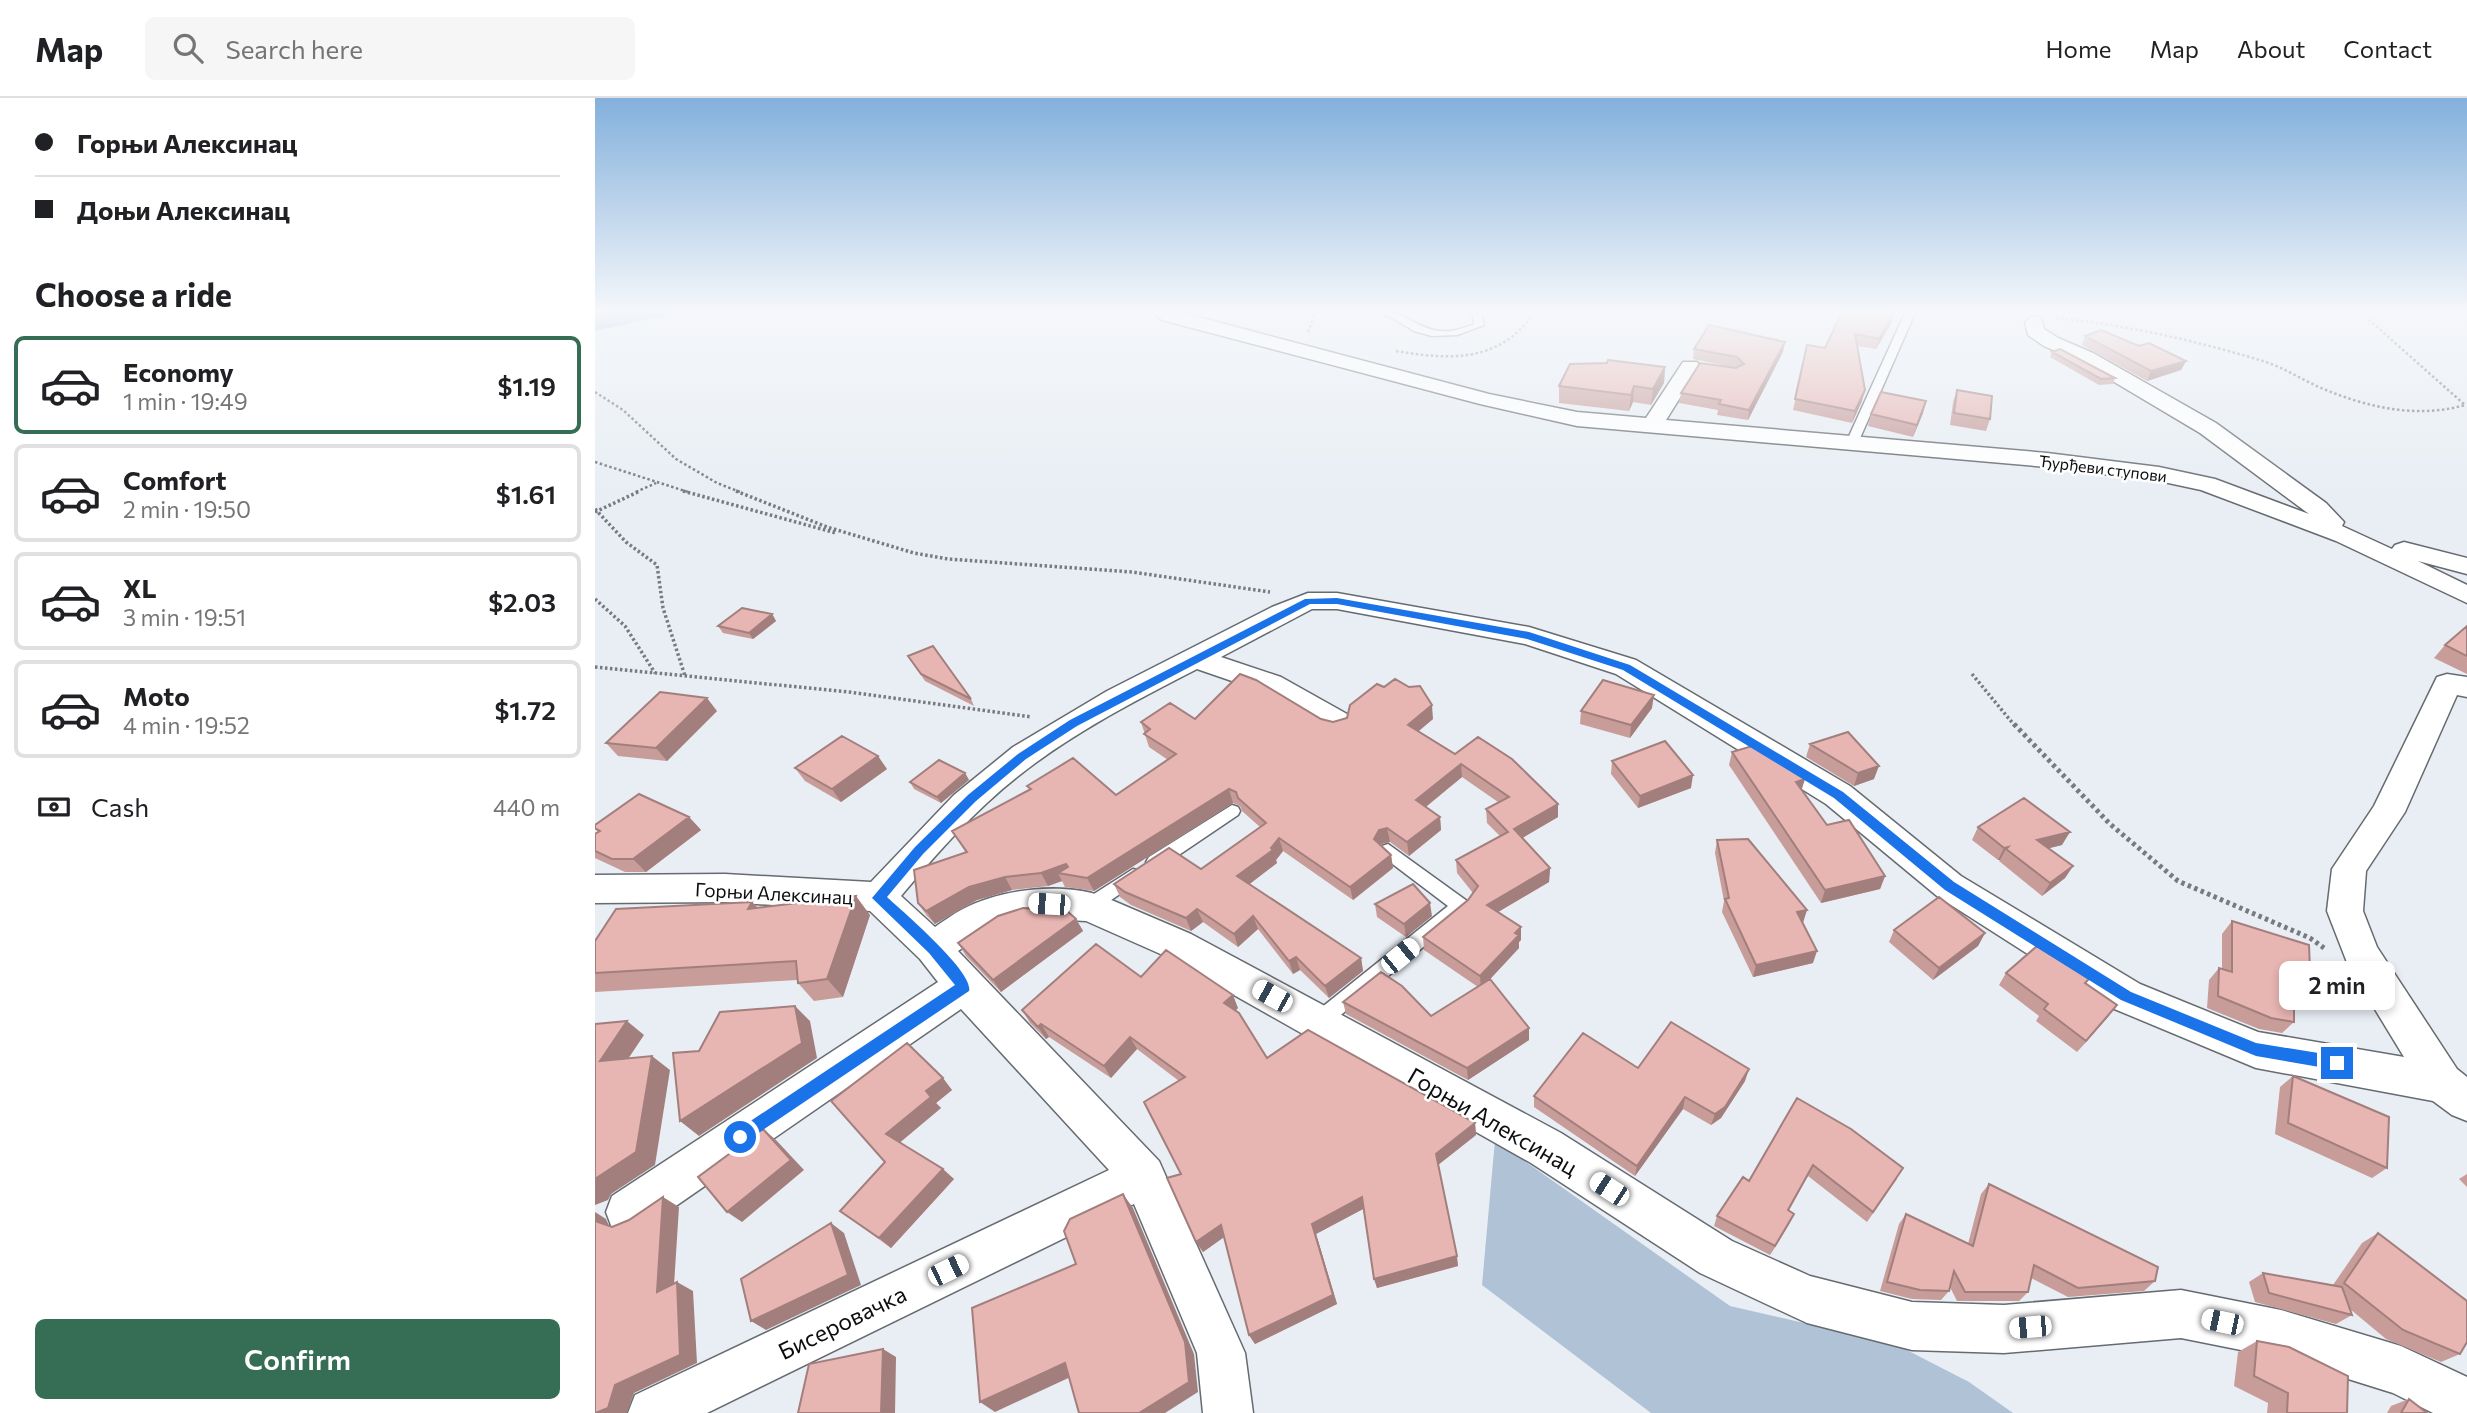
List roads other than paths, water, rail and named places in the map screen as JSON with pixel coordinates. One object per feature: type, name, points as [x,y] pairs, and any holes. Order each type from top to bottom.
[{"type":"street","name":"Ђурђеви ступови","points":[[1379,371],[1511,406],[1577,419],[2047,460],[2159,474],[2207,484],[2345,536],[2467,595]]},
{"type":"street","points":[[1651,427],[1686,371]]},
{"type":"street","name":"Ђурђеви ступови","points":[[2111,371],[2208,428],[2317,508],[2345,536]]},
{"type":"street","points":[[2345,536],[2467,566]]},
{"type":"street","points":[[879,898],[919,850],[972,798],[1022,757],[1073,723],[1308,601],[1337,601],[1529,636],[1626,667],[1839,795],[1949,886],[2126,996],[2256,1050],[2454,1092]]},
{"type":"street","points":[[1198,659],[1271,684],[1336,722]]},
{"type":"street","points":[[2454,1092],[2361,954],[2345,911],[2349,869],[2388,813],[2457,685]]},
{"type":"street","name":"Горњи Алексинац","points":[[595,889],[725,888],[879,898],[933,948],[964,986],[1144,1176],[1221,1353],[1228,1413]]},
{"type":"street","name":"Горњи Алексинац","points":[[933,948],[976,919],[1030,902],[1089,906],[1178,945],[1546,1148],[1716,1257],[1807,1299],[1912,1326],[2004,1329],[2181,1314],[2281,1334],[2401,1371],[2467,1403]]},
{"type":"street","points":[[628,1212],[964,986]]},
{"type":"street","name":"Бисеровачка","points":[[653,1413],[1144,1176]]},
{"type":"lane","points":[[1851,445],[1884,371]]},
{"type":"lane","points":[[1089,906],[1232,811]]},
{"type":"lane","points":[[1318,1022],[1461,906],[1388,851]]}]
